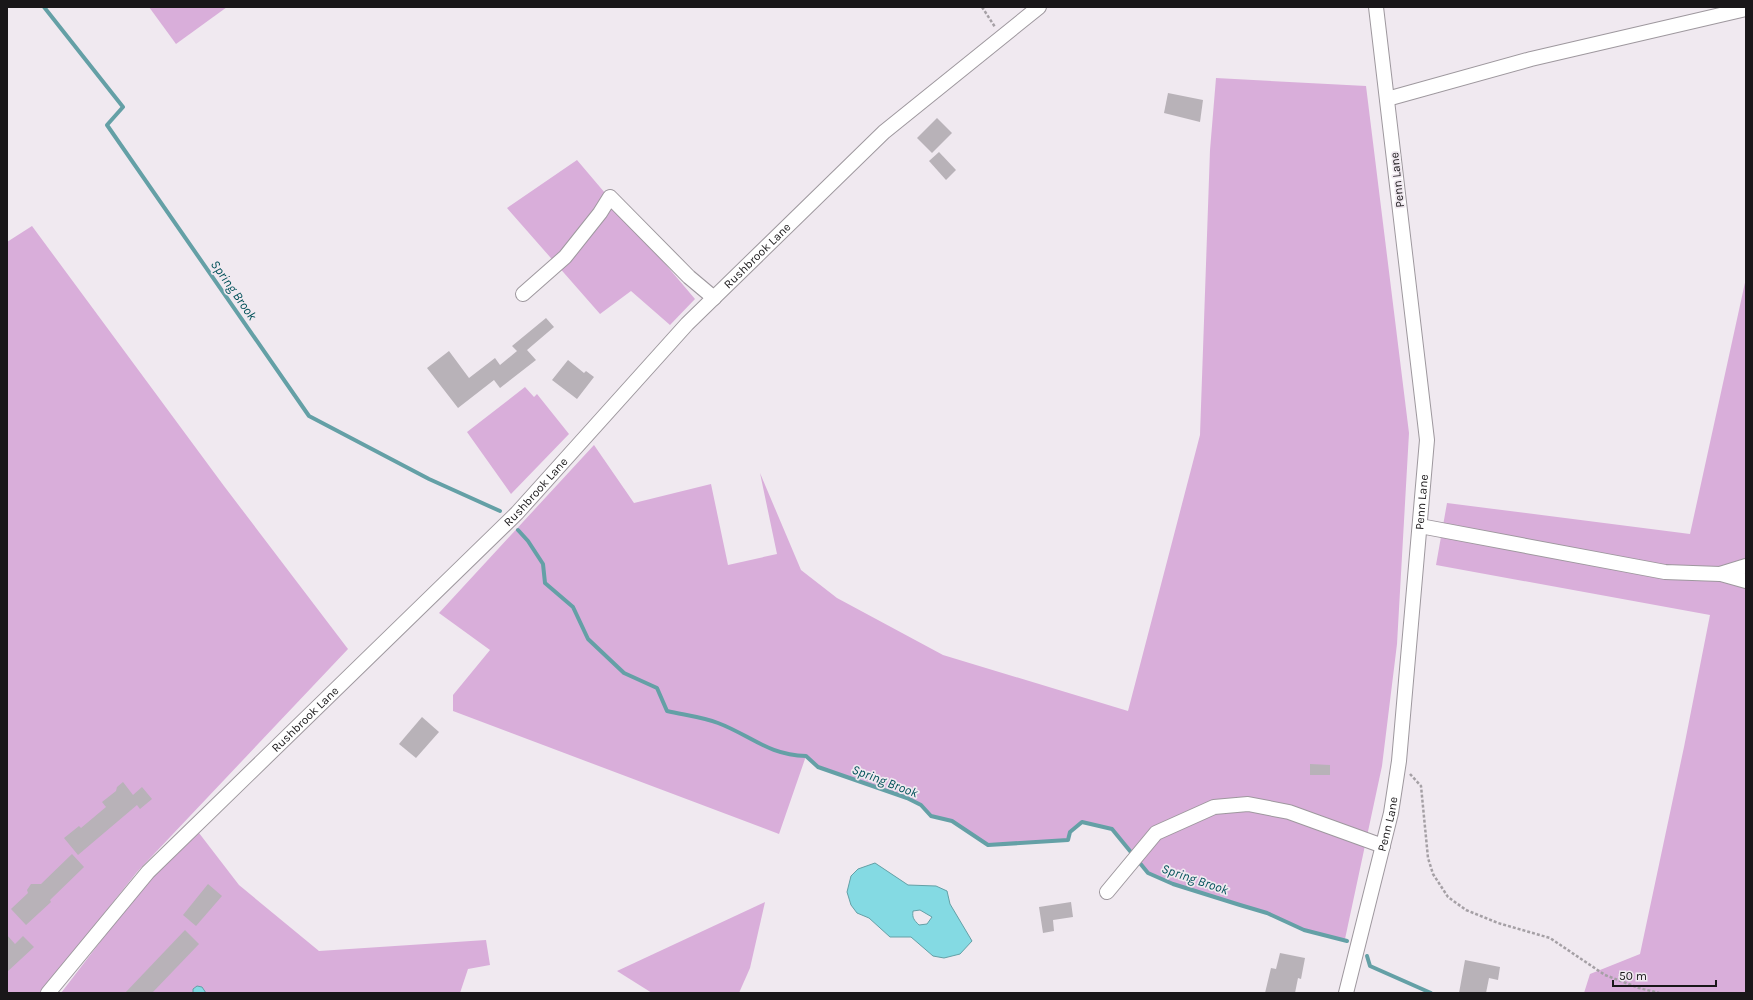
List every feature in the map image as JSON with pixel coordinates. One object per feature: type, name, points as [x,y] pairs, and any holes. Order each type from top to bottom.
[{"type":"street","name":"Rushbrook Lane","points":[[48,993],[148,872],[517,513],[688,324],[714,298],[884,132],[1039,7]]},
{"type":"street","name":"Penn Lane","points":[[1346,993],[1391,813],[1399,761],[1427,440],[1376,7]]},
{"type":"street","points":[[1387,99],[1531,59],[1746,9]]},
{"type":"street","points":[[523,294],[565,257],[600,213],[610,197],[683,271],[714,298]]},
{"type":"street","points":[[1420,526],[1665,572],[1720,574],[1746,581]]},
{"type":"street","points":[[1720,574],[1746,566]]},
{"type":"street","points":[[1106,892],[1156,832],[1214,807],[1248,804],[1289,812],[1383,846]]},
{"type":"path","points":[[982,7],[1002,36]]},
{"type":"path","points":[[1399,761],[1421,786],[1428,858],[1433,874],[1448,897],[1466,910],[1498,923],[1550,938],[1605,976],[1639,988],[1659,993]]},
{"type":"shaded area","points":[[149,7],[227,7],[176,44]]},
{"type":"shaded area","points":[[1216,78],[1366,86],[1409,433],[1397,644],[1382,766],[1345,939],[1304,930],[1267,913],[1173,884],[1148,873],[1112,829],[1082,822],[1071,832],[1068,840],[988,845],[952,821],[931,816],[921,805],[907,798],[818,767],[806,756],[779,834],[453,711],[453,695],[490,650],[439,613],[594,445],[634,503],[711,484],[728,565],[777,554],[760,473],[801,570],[837,598],[943,655],[1128,711],[1200,435],[1210,150]]},
{"type":"shaded area","points":[[577,160],[695,299],[670,325],[631,291],[600,314],[507,208]]},
{"type":"shaded area","points":[[32,226],[224,486],[348,649],[137,872],[41,993],[7,993],[7,242]]},
{"type":"shaded area","points":[[1746,278],[1746,993],[1584,993],[1590,974],[1640,954],[1684,747],[1710,615],[1436,565],[1447,503],[1690,534]]},
{"type":"shaded area","points":[[525,387],[534,397],[537,394],[569,434],[511,494],[467,432]]},
{"type":"shaded area","points":[[199,833],[239,885],[319,951],[486,940],[490,965],[468,969],[460,993],[61,993],[140,890]]},
{"type":"shaded area","points":[[765,902],[750,968],[739,993],[652,993],[617,971]]},
{"type":"water","points":[[875,863],[908,885],[936,886],[947,891],[950,904],[972,941],[960,954],[944,958],[933,956],[911,937],[890,937],[869,918],[857,913],[851,905],[847,892],[851,876],[858,869]],"holes":[[[920,910],[932,917],[927,924],[919,925],[914,919],[913,911]]]},
{"type":"water","points":[[197,986],[202,987],[206,993],[193,993],[193,989]]},
{"type":"building","points":[[1168,93],[1203,100],[1200,122],[1164,113]]},
{"type":"building","points":[[937,118],[952,133],[932,153],[917,138]]},
{"type":"building","points":[[939,152],[956,170],[946,180],[929,161]]},
{"type":"building","points":[[546,318],[554,327],[527,350],[536,360],[500,388],[494,380],[458,408],[427,368],[449,351],[469,378],[495,358],[500,365],[517,351],[512,346]]},
{"type":"building","points":[[568,360],[584,373],[586,371],[594,377],[577,399],[552,380]]},
{"type":"building","points":[[422,717],[439,732],[416,758],[399,744]]},
{"type":"building","points":[[1310,764],[1330,765],[1330,775],[1310,775]]},
{"type":"building","points":[[123,782],[133,795],[142,787],[152,799],[140,809],[137,805],[78,855],[64,838],[79,826],[81,828],[106,807],[102,802],[116,791],[117,787]]},
{"type":"building","points":[[72,854],[84,867],[50,900],[51,902],[26,925],[11,909],[28,893],[27,890],[31,884],[41,884]]},
{"type":"building","points":[[208,884],[222,896],[196,926],[183,915]]},
{"type":"building","points":[[1071,902],[1073,917],[1053,920],[1054,931],[1043,933],[1039,907]]},
{"type":"building","points":[[185,930],[199,944],[152,993],[125,993]]},
{"type":"building","points":[[7,935],[15,944],[23,936],[34,947],[7,972]]},
{"type":"building","points":[[1280,953],[1305,958],[1301,979],[1298,978],[1295,993],[1265,993],[1271,968],[1276,969]]},
{"type":"building","points":[[1465,960],[1500,967],[1498,980],[1489,978],[1486,993],[1459,993]]},
{"type":"waterway","name":"Spring Brook","points":[[44,7],[123,107],[107,125],[309,416],[429,479],[500,511]]},
{"type":"waterway","name":"Spring Brook","points":[[518,530],[528,541],[543,564],[545,583],[573,607],[588,639],[624,673],[657,688],[667,711],[718,723],[770,748],[793,755],[806,756],[818,767],[907,798],[921,805],[931,816],[952,821],[988,845],[1068,840],[1070,832],[1082,822],[1112,829],[1148,873],[1173,884],[1267,913],[1304,930],[1347,941]]},
{"type":"waterway","name":"Spring Brook","points":[[1367,956],[1370,966],[1431,993]]}]
